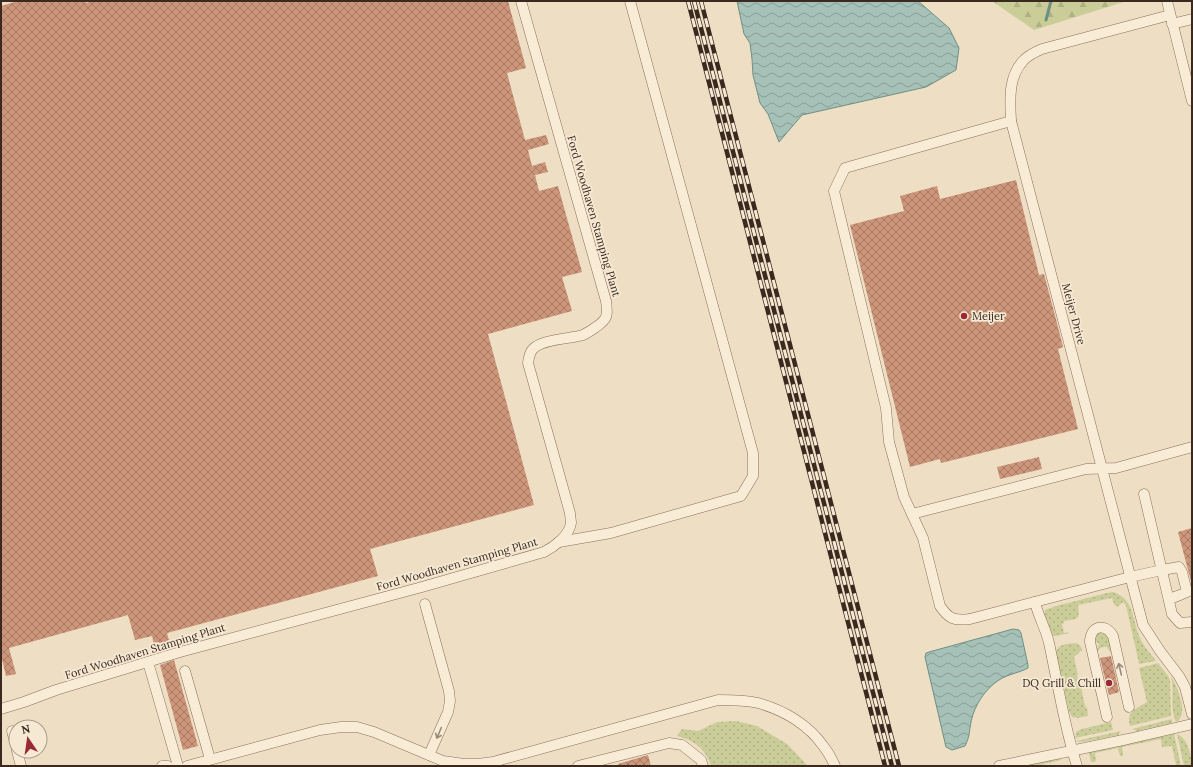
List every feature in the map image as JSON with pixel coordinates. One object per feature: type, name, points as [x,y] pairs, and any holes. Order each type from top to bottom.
[{"type":"street","name":"Ford Woodhaven Stamping Plant","points":[[1,709],[56,690],[186,650],[422,587],[544,552],[559,542],[569,529],[571,523],[570,513],[528,363],[529,357],[533,348],[542,343],[583,335],[593,330],[607,317],[608,310],[521,1]]},
{"type":"street","points":[[559,542],[610,533],[741,496],[753,476],[753,453],[630,1]]},
{"type":"street","points":[[1166,1],[1190,86],[1192,101]]},
{"type":"street","name":"Meijer Drive","points":[[1192,19],[1171,19],[1042,49],[1023,61],[1017,70],[1012,84],[1010,97],[1011,121],[1143,625],[1185,687],[1192,714]]},
{"type":"street","points":[[1011,121],[845,168],[834,190],[886,408],[889,442],[904,497],[923,538],[940,606],[947,615],[959,621],[1179,567],[1182,572],[1187,592],[1169,599]]},
{"type":"street","points":[[912,514],[1086,470],[1116,468],[1192,447]]},
{"type":"street","points":[[1144,494],[1172,614],[1180,623],[1192,622]]},
{"type":"street","points":[[1035,602],[1037,613],[1047,637],[1072,750],[1077,766]]},
{"type":"street","points":[[425,604],[449,691],[450,701],[448,712],[430,755]]},
{"type":"street","points":[[1107,717],[1090,642],[1090,636],[1093,631],[1099,628],[1110,630],[1113,636],[1129,707]]},
{"type":"street","points":[[148,662],[178,766]]},
{"type":"street","points":[[185,671],[210,760]]},
{"type":"street","points":[[186,766],[320,730],[341,727],[357,727],[374,732],[443,761],[478,764],[493,762],[718,700],[738,700],[757,703],[778,710],[804,724],[824,747],[835,766]]},
{"type":"street","points":[[999,766],[1192,724]]},
{"type":"street","points":[[578,766],[669,743],[682,745],[701,760],[703,766]]},
{"type":"street","points":[[162,766],[168,766]]},
{"type":"green space","points":[[992,1],[1127,1],[1034,30]]},
{"type":"green space","points":[[1113,592],[1120,595],[1129,605],[1140,638],[1156,661],[1139,664],[1126,605],[1123,602],[1117,607],[1112,598],[1078,605],[1079,614],[1077,618],[1064,621],[1062,624],[1064,633],[1069,633],[1053,636],[1048,627],[1045,610]]},
{"type":"green space","points":[[1106,631],[1114,651],[1110,652],[1107,647],[1102,647],[1096,652],[1099,644],[1092,638],[1094,634]]},
{"type":"green space","points":[[1075,643],[1080,645],[1082,650],[1074,657],[1078,682],[1080,683],[1088,716],[1078,718],[1072,717],[1069,711],[1056,653],[1059,647],[1066,644]]},
{"type":"green space","points":[[1158,663],[1170,680],[1171,716],[1130,726],[1129,717],[1133,711],[1147,702],[1139,668]]},
{"type":"green space","points":[[1171,676],[1179,693],[1182,707],[1180,718],[1176,722],[1172,705]]},
{"type":"green space","points":[[1172,719],[1172,723],[1137,731],[1132,729]]},
{"type":"green space","points":[[736,721],[757,726],[787,744],[808,766],[711,766],[703,750],[689,740],[677,736],[682,729],[698,731],[717,722]]},
{"type":"green space","points":[[1111,722],[1113,730],[1075,738],[1076,732],[1082,729]]},
{"type":"green space","points":[[1121,731],[1118,735],[1082,742],[1076,741]]},
{"type":"green space","points":[[1174,734],[1181,766],[1172,766],[1176,765],[1172,746],[1162,747],[1161,739],[1122,747],[1122,756],[1120,756],[1118,748],[1095,753],[1096,760],[1095,762],[1091,762],[1089,752]]},
{"type":"green space","points":[[1177,734],[1184,739],[1186,743],[1190,752],[1192,766],[1184,766]]},
{"type":"green space","points":[[1060,758],[1061,760],[1035,766],[1022,766]]},
{"type":"water","points":[[737,1],[918,1],[949,28],[959,48],[956,70],[926,87],[802,115],[779,142],[768,114],[760,103],[753,75],[750,43],[744,34]]},
{"type":"water","points":[[1013,629],[1019,630],[1021,633],[1028,668],[1002,678],[989,688],[977,704],[972,716],[969,737],[965,746],[952,750],[946,747],[925,657],[926,653]]},
{"type":"building","points":[[18,1],[85,1],[86,3],[93,1],[508,1],[526,68],[507,73],[525,140],[546,135],[549,144],[528,150],[532,166],[545,162],[548,172],[535,175],[539,191],[558,186],[582,272],[562,277],[572,311],[488,334],[534,505],[370,549],[378,576],[167,633],[171,648],[156,652],[152,636],[135,640],[128,615],[9,648],[16,674],[6,676],[1,655],[1,6]]},
{"type":"building","name":"Meijer","points":[[1016,180],[1039,275],[1044,274],[1063,347],[1058,349],[1078,429],[941,463],[940,459],[910,467],[850,225],[904,211],[900,196],[937,186],[940,199]]},
{"type":"building","points":[[1039,457],[1042,469],[1000,479],[997,467]]},
{"type":"building","points":[[1192,528],[1192,585],[1178,532]]},
{"type":"building","name":"DQ Grill & Chill","points":[[1111,656],[1119,692],[1109,695],[1100,658]]},
{"type":"building","points":[[174,660],[198,746],[183,750],[160,665]]},
{"type":"building","points":[[648,755],[651,766],[618,766],[618,764]]},
{"type":"waterway","points":[[1046,20],[1051,1]]},
{"type":"railway","points":[[688,1],[885,766]]},
{"type":"railway","points":[[694,1],[892,766]]},
{"type":"railway","points":[[701,1],[899,766]]},
{"type":"place","name":"Meijer","points":[[964,316]]},
{"type":"place","name":"DQ Grill & Chill","points":[[1109,683]]}]
